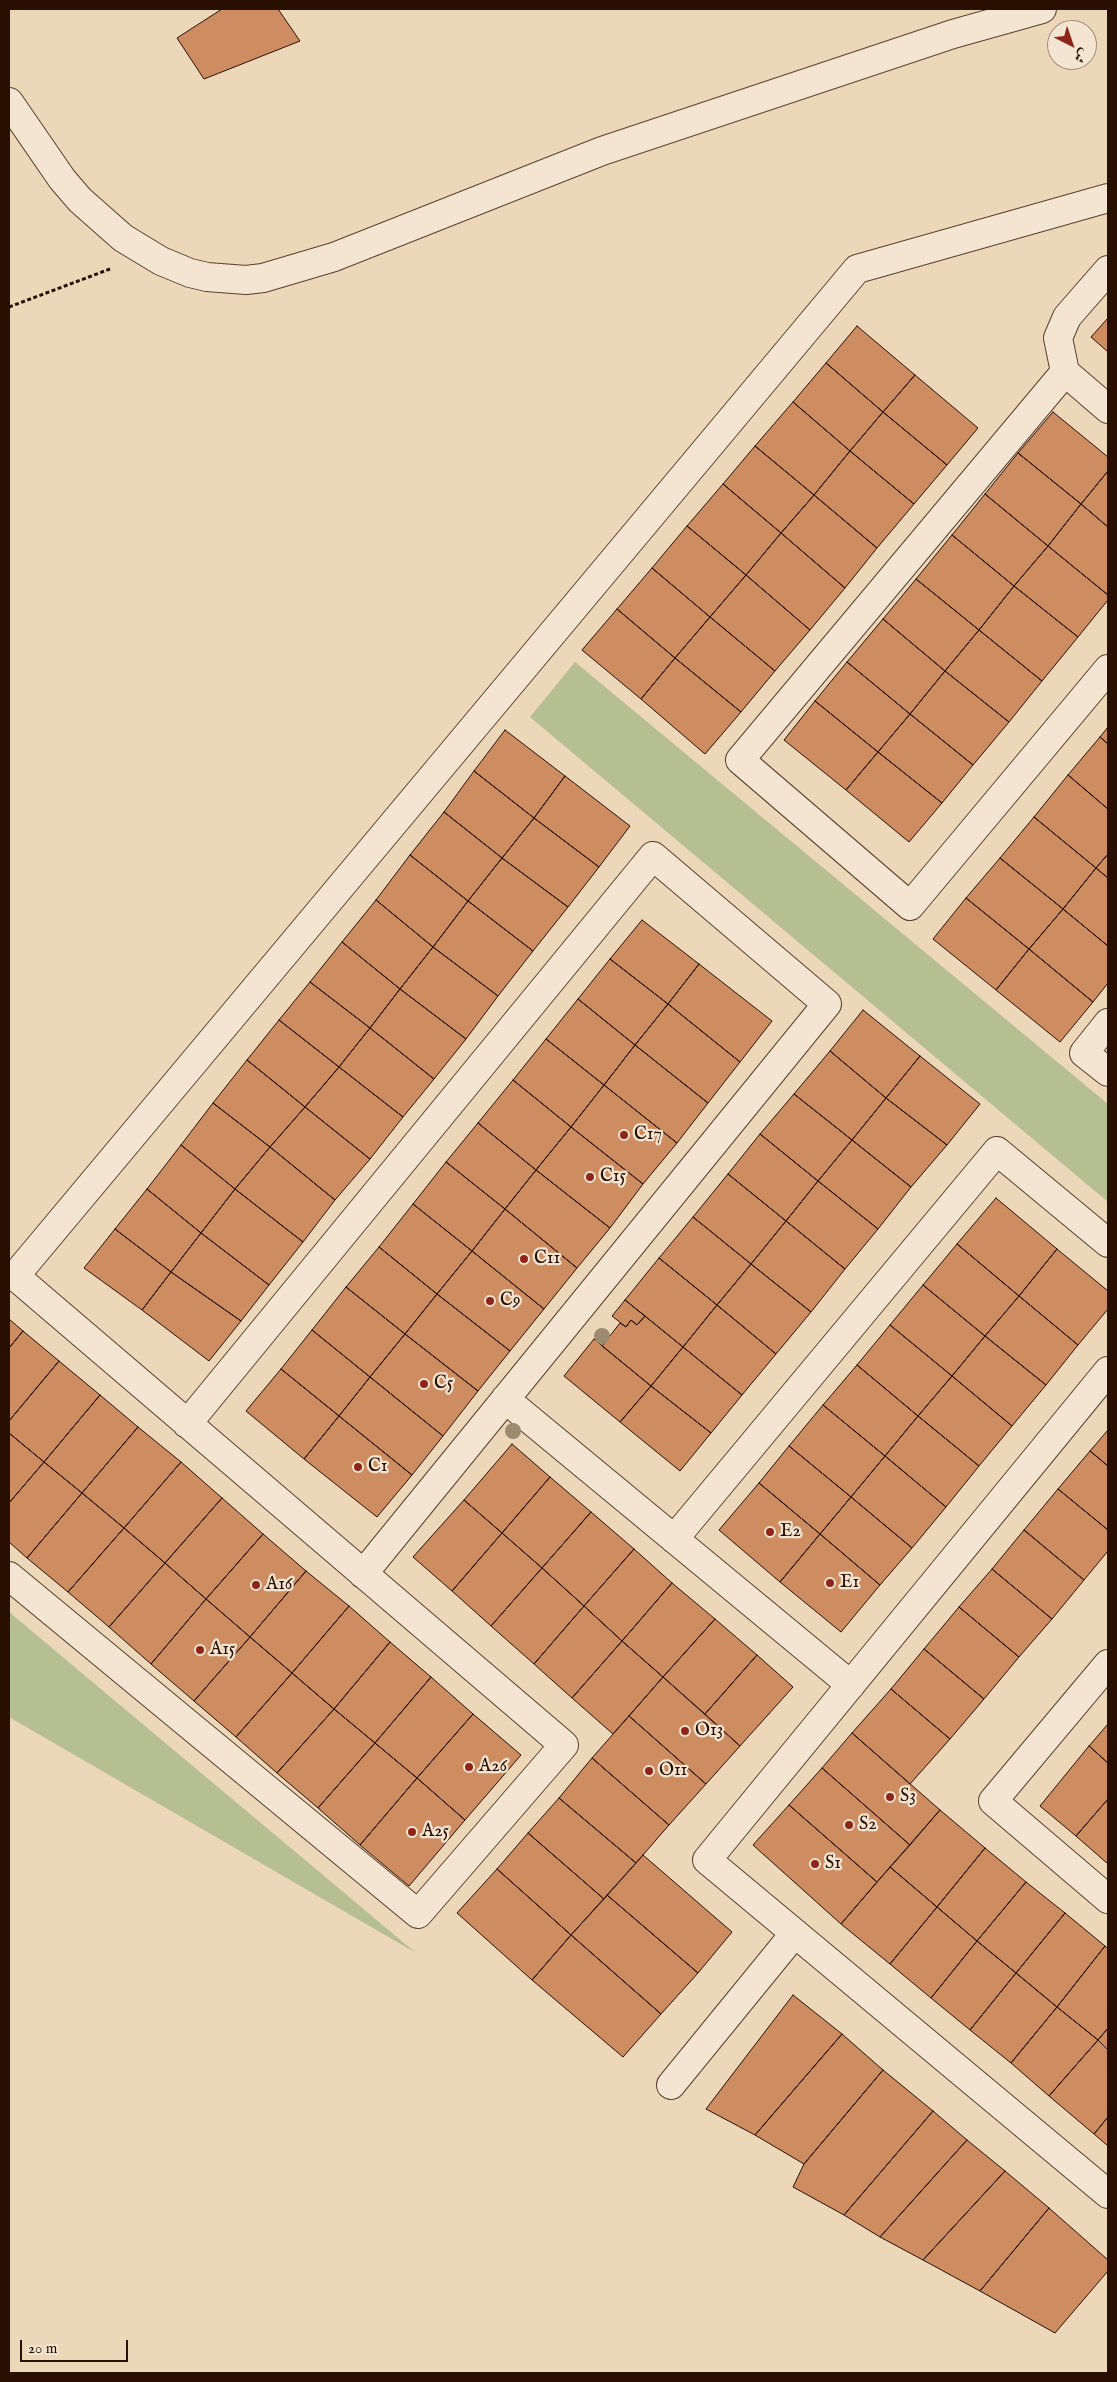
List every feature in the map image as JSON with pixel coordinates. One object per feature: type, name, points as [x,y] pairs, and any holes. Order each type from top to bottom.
[{"type":"street","points":[[9,102],[62,179],[80,200],[123,238],[148,254],[190,273],[226,280],[263,278],[334,257],[602,151],[953,34],[1042,9]]},
{"type":"street","points":[[9,1576],[418,1914],[564,1745],[15,1276],[857,268],[1108,198]]},
{"type":"street","points":[[1108,270],[1061,326],[1058,344],[1065,372],[1108,409]]},
{"type":"street","points":[[1065,372],[740,760],[910,906],[1108,669]]},
{"type":"street","points":[[187,1424],[653,856],[827,1004],[363,1574]]},
{"type":"street","points":[[1108,1023],[1084,1052],[1108,1072]]},
{"type":"street","points":[[674,1539],[997,1151],[1108,1243]]},
{"type":"street","points":[[1108,1371],[707,1860],[1108,2194]]},
{"type":"street","points":[[505,1399],[851,1685]]},
{"type":"street","points":[[1108,1664],[993,1802],[1108,1900]]},
{"type":"street","points":[[671,2085],[795,1933]]},
{"type":"path","points":[[9,307],[148,254]]},
{"type":"green space","points":[[575,662],[1108,1104],[1108,1202],[530,717]]},
{"type":"green space","points":[[9,1612],[416,1953],[9,1717]]},
{"type":"building","points":[[222,9],[278,9],[300,41],[204,79],[177,38]]},
{"type":"building","points":[[1108,318],[1108,352],[1091,337]]},
{"type":"building","points":[[857,326],[915,375],[883,412],[826,363]]},
{"type":"building","points":[[826,363],[883,412],[850,451],[793,402]]},
{"type":"building","points":[[915,375],[978,428],[947,465],[883,412]]},
{"type":"building","points":[[793,402],[850,451],[814,495],[755,446]]},
{"type":"building","points":[[883,412],[947,465],[914,504],[850,451]]},
{"type":"building","points":[[1053,412],[1108,457],[1108,471],[1081,504],[1018,453]]},
{"type":"building","points":[[755,446],[814,495],[781,533],[723,484]]},
{"type":"building","points":[[850,451],[914,504],[877,548],[814,495]]},
{"type":"building","points":[[1018,453],[1081,504],[1048,546],[985,494]]},
{"type":"building","points":[[1108,471],[1108,527],[1081,504]]},
{"type":"building","points":[[723,484],[781,533],[746,575],[687,526]]},
{"type":"building","points":[[985,494],[1048,546],[1014,586],[952,535]]},
{"type":"building","points":[[814,495],[877,548],[845,588],[781,533]]},
{"type":"building","points":[[1081,504],[1108,527],[1108,595],[1048,546]]},
{"type":"building","points":[[687,526],[746,575],[710,617],[652,568]]},
{"type":"building","points":[[781,533],[845,588],[810,630],[746,575]]},
{"type":"building","points":[[952,535],[1014,586],[979,630],[916,579]]},
{"type":"building","points":[[1048,546],[1108,595],[1108,600],[1078,637],[1014,586]]},
{"type":"building","points":[[652,568],[710,617],[675,658],[617,609]]},
{"type":"building","points":[[746,575],[810,630],[775,671],[710,617]]},
{"type":"building","points":[[916,579],[979,630],[945,671],[883,619]]},
{"type":"building","points":[[1014,586],[1078,637],[1042,681],[979,630]]},
{"type":"building","points":[[617,609],[675,658],[641,699],[582,650]]},
{"type":"building","points":[[710,617],[775,671],[741,712],[675,658]]},
{"type":"building","points":[[883,619],[945,671],[910,714],[847,662]]},
{"type":"building","points":[[979,630],[1042,681],[1009,722],[945,671]]},
{"type":"building","points":[[675,658],[741,712],[705,754],[641,699]]},
{"type":"building","points":[[847,662],[910,714],[878,752],[815,701]]},
{"type":"building","points":[[945,671],[1009,722],[973,765],[910,714]]},
{"type":"building","points":[[815,701],[878,752],[846,790],[784,740]]},
{"type":"building","points":[[910,714],[973,765],[942,803],[878,752]]},
{"type":"building","points":[[1108,727],[1108,744],[1100,737]]},
{"type":"building","points":[[505,730],[565,776],[534,818],[474,771]]},
{"type":"building","points":[[1100,737],[1108,744],[1108,809],[1068,775]]},
{"type":"building","points":[[878,752],[942,803],[909,842],[846,790]]},
{"type":"building","points":[[474,771],[534,818],[502,858],[444,812]]},
{"type":"building","points":[[1068,775],[1108,809],[1108,854],[1096,868],[1034,817]]},
{"type":"building","points":[[565,776],[630,826],[599,867],[534,818]]},
{"type":"building","points":[[444,812],[502,858],[468,901],[410,855]]},
{"type":"building","points":[[1034,817],[1096,868],[1063,909],[1000,858]]},
{"type":"building","points":[[534,818],[599,867],[568,907],[502,858]]},
{"type":"building","points":[[1108,854],[1108,878],[1096,868]]},
{"type":"building","points":[[410,855],[468,901],[433,947],[376,900]]},
{"type":"building","points":[[502,858],[568,907],[533,951],[468,901]]},
{"type":"building","points":[[1000,858],[1063,909],[1029,949],[966,898]]},
{"type":"building","points":[[1096,868],[1108,878],[1108,946],[1063,909]]},
{"type":"building","points":[[966,898],[1029,949],[996,990],[933,939]]},
{"type":"building","points":[[376,900],[433,947],[400,989],[342,942]]},
{"type":"building","points":[[468,901],[533,951],[498,996],[433,947]]},
{"type":"building","points":[[1063,909],[1108,946],[1108,983],[1093,1002],[1029,949]]},
{"type":"building","points":[[642,920],[699,964],[668,1004],[610,959]]},
{"type":"building","points":[[342,942],[400,989],[370,1028],[310,982]]},
{"type":"building","points":[[433,947],[498,996],[466,1039],[400,989]]},
{"type":"building","points":[[1029,949],[1093,1002],[1060,1042],[996,990]]},
{"type":"building","points":[[610,959],[668,1004],[635,1045],[578,999]]},
{"type":"building","points":[[699,964],[772,1021],[740,1062],[668,1004]]},
{"type":"building","points":[[310,982],[370,1028],[339,1067],[279,1020]]},
{"type":"building","points":[[400,989],[466,1039],[434,1079],[370,1028]]},
{"type":"building","points":[[578,999],[635,1045],[604,1085],[546,1039]]},
{"type":"building","points":[[668,1004],[740,1062],[708,1103],[635,1045]]},
{"type":"building","points":[[863,1010],[920,1056],[886,1098],[830,1051]]},
{"type":"building","points":[[279,1020],[339,1067],[305,1107],[247,1060]]},
{"type":"building","points":[[370,1028],[434,1079],[403,1117],[339,1067]]},
{"type":"building","points":[[546,1039],[604,1085],[571,1127],[513,1080]]},
{"type":"building","points":[[635,1045],[708,1103],[677,1143],[604,1085]]},
{"type":"building","points":[[830,1051],[886,1098],[852,1140],[794,1094]]},
{"type":"building","points":[[920,1056],[980,1104],[947,1145],[886,1098]]},
{"type":"building","points":[[247,1060],[305,1107],[270,1147],[213,1103]]},
{"type":"building","points":[[339,1067],[403,1117],[370,1159],[305,1107]]},
{"type":"building","points":[[513,1080],[571,1127],[536,1170],[478,1123]]},
{"type":"building","name":"C17","points":[[604,1085],[677,1143],[643,1184],[571,1127]]},
{"type":"building","points":[[794,1094],[852,1140],[818,1181],[760,1134]]},
{"type":"building","points":[[886,1098],[947,1145],[911,1187],[852,1140]]},
{"type":"building","points":[[213,1103],[270,1147],[235,1189],[181,1145]]},
{"type":"building","points":[[305,1107],[370,1159],[335,1200],[270,1147]]},
{"type":"building","points":[[478,1123],[536,1170],[505,1209],[446,1162]]},
{"type":"building","name":"C15","points":[[571,1127],[643,1184],[610,1228],[536,1170]]},
{"type":"building","points":[[760,1134],[818,1181],[786,1221],[728,1174]]},
{"type":"building","points":[[852,1140],[911,1187],[878,1229],[818,1181]]},
{"type":"building","points":[[181,1145],[235,1189],[201,1233],[147,1189]]},
{"type":"building","points":[[270,1147],[335,1200],[303,1242],[235,1189]]},
{"type":"building","points":[[446,1162],[505,1209],[472,1251],[413,1204]]},
{"type":"building","points":[[536,1170],[610,1228],[577,1268],[505,1209]]},
{"type":"building","points":[[728,1174],[786,1221],[751,1264],[693,1217]]},
{"type":"building","points":[[818,1181],[878,1229],[845,1269],[786,1221]]},
{"type":"building","points":[[147,1189],[201,1233],[171,1272],[115,1229]]},
{"type":"building","points":[[235,1189],[303,1242],[269,1285],[201,1233]]},
{"type":"building","points":[[996,1198],[1057,1249],[1019,1296],[957,1244]]},
{"type":"building","points":[[413,1204],[472,1251],[437,1294],[379,1247]]},
{"type":"building","name":"C11","points":[[505,1209],[577,1268],[544,1309],[472,1251]]},
{"type":"building","points":[[693,1217],[751,1264],[717,1305],[659,1258]]},
{"type":"building","points":[[786,1221],[845,1269],[811,1312],[751,1264]]},
{"type":"building","points":[[115,1229],[171,1272],[142,1310],[84,1268]]},
{"type":"building","points":[[201,1233],[269,1285],[241,1321],[171,1272]]},
{"type":"building","points":[[957,1244],[1019,1296],[985,1336],[923,1285]]},
{"type":"building","points":[[379,1247],[437,1294],[405,1334],[346,1287]]},
{"type":"building","points":[[1057,1249],[1108,1291],[1108,1309],[1078,1345],[1019,1296]]},
{"type":"building","name":"C9","points":[[472,1251],[544,1309],[510,1351],[437,1294]]},
{"type":"building","points":[[659,1258],[717,1305],[683,1347],[625,1300]]},
{"type":"building","points":[[751,1264],[811,1312],[776,1354],[717,1305]]},
{"type":"building","points":[[171,1272],[241,1321],[209,1361],[142,1310]]},
{"type":"building","points":[[923,1285],[985,1336],[952,1376],[890,1325]]},
{"type":"building","points":[[346,1287],[405,1334],[370,1377],[312,1330]]},
{"type":"building","points":[[437,1294],[510,1351],[478,1391],[405,1334]]},
{"type":"building","points":[[1019,1296],[1078,1345],[1046,1385],[985,1336]]},
{"type":"building","points":[[625,1300],[645,1316],[637,1325],[631,1320],[626,1327],[612,1316]]},
{"type":"building","points":[[717,1305],[776,1354],[742,1395],[683,1347]]},
{"type":"building","points":[[645,1316],[683,1347],[651,1386],[602,1346],[620,1323],[626,1327],[631,1320],[637,1325]]},
{"type":"building","points":[[9,1319],[23,1331],[9,1348]]},
{"type":"building","points":[[890,1325],[952,1376],[918,1416],[857,1365]]},
{"type":"building","points":[[312,1330],[370,1377],[339,1416],[281,1369]]},
{"type":"building","points":[[23,1331],[59,1361],[9,1421],[9,1348]]},
{"type":"building","name":"C5","points":[[405,1334],[478,1391],[443,1436],[370,1377]]},
{"type":"building","points":[[985,1336],[1046,1385],[1012,1426],[952,1376]]},
{"type":"building","points":[[594,1339],[651,1386],[620,1422],[564,1376]]},
{"type":"building","points":[[683,1347],[742,1395],[711,1433],[651,1386]]},
{"type":"building","points":[[59,1361],[100,1395],[44,1462],[9,1433],[9,1421]]},
{"type":"building","points":[[857,1365],[918,1416],[885,1456],[823,1405]]},
{"type":"building","points":[[281,1369],[339,1416],[304,1459],[246,1411]]},
{"type":"building","points":[[952,1376],[1012,1426],[979,1466],[918,1416]]},
{"type":"building","points":[[370,1377],[443,1436],[412,1475],[339,1416]]},
{"type":"building","points":[[651,1386],[711,1433],[680,1471],[620,1422]]},
{"type":"building","points":[[100,1395],[138,1427],[82,1493],[44,1462]]},
{"type":"building","points":[[823,1405],[885,1456],[851,1497],[789,1446]]},
{"type":"building","name":"C1","points":[[339,1416],[412,1475],[377,1517],[304,1459]]},
{"type":"building","points":[[918,1416],[979,1466],[946,1507],[885,1456]]},
{"type":"building","points":[[138,1427],[181,1462],[124,1528],[82,1493]]},
{"type":"building","points":[[1108,1430],[1108,1466],[1090,1451]]},
{"type":"building","points":[[9,1433],[44,1462],[9,1503]]},
{"type":"building","points":[[512,1444],[550,1477],[502,1533],[464,1500]]},
{"type":"building","points":[[789,1446],[851,1497],[820,1534],[759,1483]]},
{"type":"building","points":[[1090,1451],[1108,1466],[1108,1530],[1058,1489]]},
{"type":"building","points":[[885,1456],[946,1507],[912,1548],[851,1497]]},
{"type":"building","points":[[44,1462],[82,1493],[27,1558],[9,1542],[9,1503]]},
{"type":"building","points":[[181,1462],[222,1498],[165,1563],[124,1528]]},
{"type":"building","points":[[550,1477],[591,1512],[542,1568],[502,1533]]},
{"type":"building","name":"E2","points":[[759,1483],[820,1534],[780,1582],[719,1530]]},
{"type":"building","points":[[1058,1489],[1108,1530],[1108,1551],[1084,1580],[1024,1530]]},
{"type":"building","points":[[82,1493],[124,1528],[68,1592],[27,1558]]},
{"type":"building","points":[[851,1497],[912,1548],[880,1585],[820,1534]]},
{"type":"building","points":[[222,1498],[263,1534],[206,1599],[165,1563]]},
{"type":"building","points":[[464,1500],[502,1533],[452,1591],[413,1557]]},
{"type":"building","points":[[591,1512],[634,1549],[584,1606],[542,1568]]},
{"type":"building","points":[[124,1528],[165,1563],[109,1627],[68,1592]]},
{"type":"building","points":[[1024,1530],[1084,1580],[1052,1619],[992,1569]]},
{"type":"building","points":[[502,1533],[542,1568],[491,1626],[452,1591]]},
{"type":"building","name":"A16","points":[[263,1534],[306,1571],[250,1637],[206,1599]]},
{"type":"building","name":"E1","points":[[820,1534],[880,1585],[841,1632],[780,1582]]},
{"type":"building","points":[[634,1549],[672,1583],[622,1641],[584,1606]]},
{"type":"building","points":[[165,1563],[206,1599],[151,1664],[109,1627]]},
{"type":"building","points":[[542,1568],[584,1606],[534,1664],[491,1626]]},
{"type":"building","points":[[992,1569],[1052,1619],[1019,1657],[959,1607]]},
{"type":"building","points":[[306,1571],[349,1606],[292,1673],[250,1637]]},
{"type":"building","points":[[672,1583],[715,1619],[663,1677],[622,1641]]},
{"type":"building","name":"A15","points":[[206,1599],[250,1637],[194,1701],[151,1664]]},
{"type":"building","points":[[349,1606],[390,1642],[334,1709],[292,1673]]},
{"type":"building","points":[[584,1606],[622,1641],[572,1698],[534,1664]]},
{"type":"building","points":[[959,1607],[1019,1657],[984,1699],[924,1649]]},
{"type":"building","points":[[715,1619],[757,1655],[705,1714],[663,1677]]},
{"type":"building","points":[[250,1637],[292,1673],[236,1737],[194,1701]]},
{"type":"building","points":[[622,1641],[663,1677],[613,1734],[572,1698]]},
{"type":"building","points":[[390,1642],[431,1677],[375,1743],[334,1709]]},
{"type":"building","points":[[924,1649],[984,1699],[950,1739],[891,1689]]},
{"type":"building","points":[[757,1655],[793,1687],[740,1746],[705,1714]]},
{"type":"building","points":[[292,1673],[334,1709],[277,1773],[236,1737]]},
{"type":"building","points":[[431,1677],[473,1714],[417,1778],[375,1743]]},
{"type":"building","name":"O13","points":[[663,1677],[740,1746],[706,1784],[629,1716]]},
{"type":"building","points":[[891,1689],[950,1739],[910,1784],[852,1733]]},
{"type":"building","points":[[334,1709],[375,1743],[318,1808],[277,1773]]},
{"type":"building","name":"A26","points":[[473,1714],[521,1755],[465,1820],[417,1778]]},
{"type":"building","name":"O11","points":[[629,1716],[706,1784],[669,1825],[592,1758]]},
{"type":"building","points":[[1108,1724],[1108,1763],[1089,1746]]},
{"type":"building","name":"S3","points":[[852,1733],[940,1810],[910,1845],[822,1768]]},
{"type":"building","points":[[375,1743],[417,1778],[360,1845],[318,1808]]},
{"type":"building","points":[[1089,1746],[1108,1763],[1108,1799],[1076,1836],[1040,1806]]},
{"type":"building","points":[[592,1758],[669,1825],[636,1863],[559,1798]]},
{"type":"building","name":"S2","points":[[822,1768],[910,1845],[877,1882],[789,1805]]},
{"type":"building","name":"A25","points":[[417,1778],[465,1820],[409,1886],[360,1845]]},
{"type":"building","points":[[559,1798],[636,1863],[604,1899],[528,1833]]},
{"type":"building","points":[[1108,1799],[1108,1864],[1076,1836]]},
{"type":"building","name":"S1","points":[[789,1805],[877,1882],[841,1924],[753,1845]]},
{"type":"building","points":[[940,1810],[985,1848],[937,1907],[890,1867]]},
{"type":"building","points":[[528,1833],[604,1899],[571,1935],[497,1869]]},
{"type":"building","points":[[985,1848],[1026,1882],[977,1941],[937,1907]]},
{"type":"building","points":[[643,1855],[732,1932],[698,1973],[607,1895]]},
{"type":"building","points":[[890,1867],[937,1907],[890,1964],[841,1924]]},
{"type":"building","points":[[497,1869],[571,1935],[532,1980],[457,1913]]},
{"type":"building","points":[[1026,1882],[1065,1913],[1016,1973],[977,1941]]},
{"type":"building","points":[[607,1895],[698,1973],[661,2014],[571,1935]]},
{"type":"building","points":[[937,1907],[977,1941],[931,1998],[890,1964]]},
{"type":"building","points":[[1065,1913],[1105,1946],[1057,2007],[1016,1973]]},
{"type":"building","points":[[571,1935],[661,2014],[623,2057],[532,1980]]},
{"type":"building","points":[[977,1941],[1016,1973],[970,2030],[931,1998]]},
{"type":"building","points":[[1105,1946],[1108,1949],[1108,2028],[1098,2040],[1057,2007]]},
{"type":"building","points":[[1016,1973],[1057,2007],[1011,2063],[970,2030]]},
{"type":"building","points":[[793,1995],[842,2034],[755,2135],[706,2109]]},
{"type":"building","points":[[1057,2007],[1098,2040],[1049,2096],[1011,2063]]},
{"type":"building","points":[[1108,2028],[1108,2050],[1098,2040]]},
{"type":"building","points":[[842,2034],[883,2070],[804,2164],[755,2135]]},
{"type":"building","points":[[1098,2040],[1108,2050],[1108,2117],[1094,2134],[1049,2096]]},
{"type":"building","points":[[883,2070],[933,2111],[844,2215],[793,2187],[804,2164]]},
{"type":"building","points":[[933,2111],[967,2140],[880,2237],[844,2215]]},
{"type":"building","points":[[1108,2117],[1108,2146],[1094,2134]]},
{"type":"building","points":[[967,2140],[1005,2171],[923,2260],[880,2237]]},
{"type":"building","points":[[1005,2171],[1049,2208],[980,2291],[923,2260]]},
{"type":"building","points":[[1049,2208],[1108,2260],[1108,2271],[1055,2333],[980,2291]]},
{"type":"place","name":"C17","points":[[624,1135]]},
{"type":"place","name":"C15","points":[[590,1177]]},
{"type":"place","name":"C11","points":[[524,1259]]},
{"type":"place","name":"C9","points":[[490,1301]]},
{"type":"place","name":"C5","points":[[424,1384]]},
{"type":"place","name":"C1","points":[[358,1467]]},
{"type":"place","name":"E2","points":[[770,1532]]},
{"type":"place","name":"E1","points":[[830,1583]]},
{"type":"place","name":"A16","points":[[256,1585]]},
{"type":"place","name":"A15","points":[[200,1650]]},
{"type":"place","name":"O13","points":[[685,1731]]},
{"type":"place","name":"A26","points":[[469,1767]]},
{"type":"place","name":"O11","points":[[649,1771]]},
{"type":"place","name":"S3","points":[[890,1797]]},
{"type":"place","name":"S2","points":[[849,1825]]},
{"type":"place","name":"A25","points":[[412,1832]]},
{"type":"place","name":"S1","points":[[815,1864]]}]
